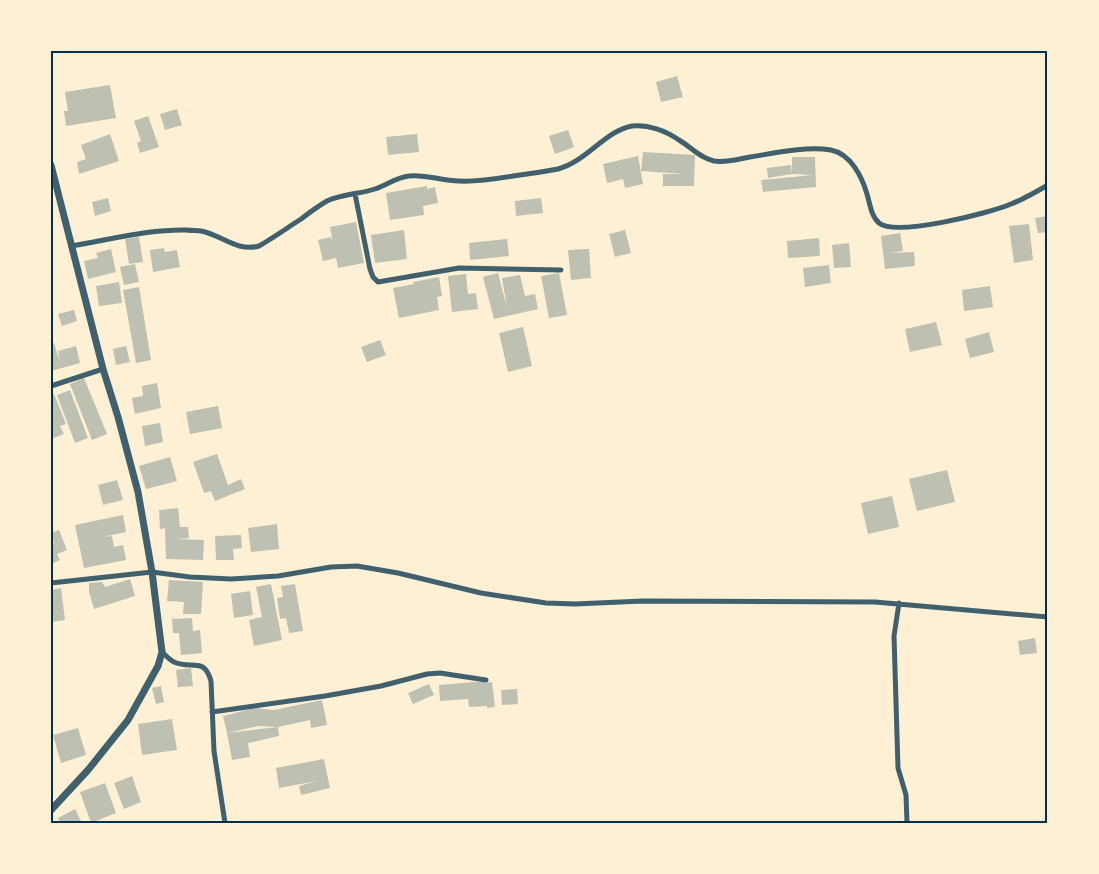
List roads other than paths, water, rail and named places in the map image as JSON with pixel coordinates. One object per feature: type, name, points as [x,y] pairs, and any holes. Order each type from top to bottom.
[{"type":"street","points":[[71,246],[102,242],[140,233],[184,230],[201,231],[250,248],[268,241],[327,201],[337,197],[376,189],[399,178],[411,176],[460,182],[554,170],[584,157],[622,129],[634,126],[662,131],[699,154],[716,161],[790,151],[837,152],[850,162],[862,180],[875,218],[884,226],[891,227],[942,222],[982,214],[1012,204],[1048,185]]},
{"type":"street","points":[[51,165],[103,369],[138,492],[152,572],[162,652],[158,666],[128,720],[88,770],[51,810]]},
{"type":"street","points":[[355,194],[370,269],[378,282],[459,268],[561,270]]},
{"type":"street","points":[[51,386],[103,369]]},
{"type":"street","points":[[51,583],[152,572],[231,579],[278,576],[331,567],[357,566],[398,573],[481,593],[546,603],[643,601],[899,603],[1048,617]]},
{"type":"street","points":[[899,603],[894,636],[898,768],[906,795],[908,823]]},
{"type":"street","points":[[162,652],[174,662],[198,664],[209,674],[214,751],[225,823]]},
{"type":"street","points":[[212,712],[325,696],[381,686],[428,674],[440,673],[486,680]]}]
